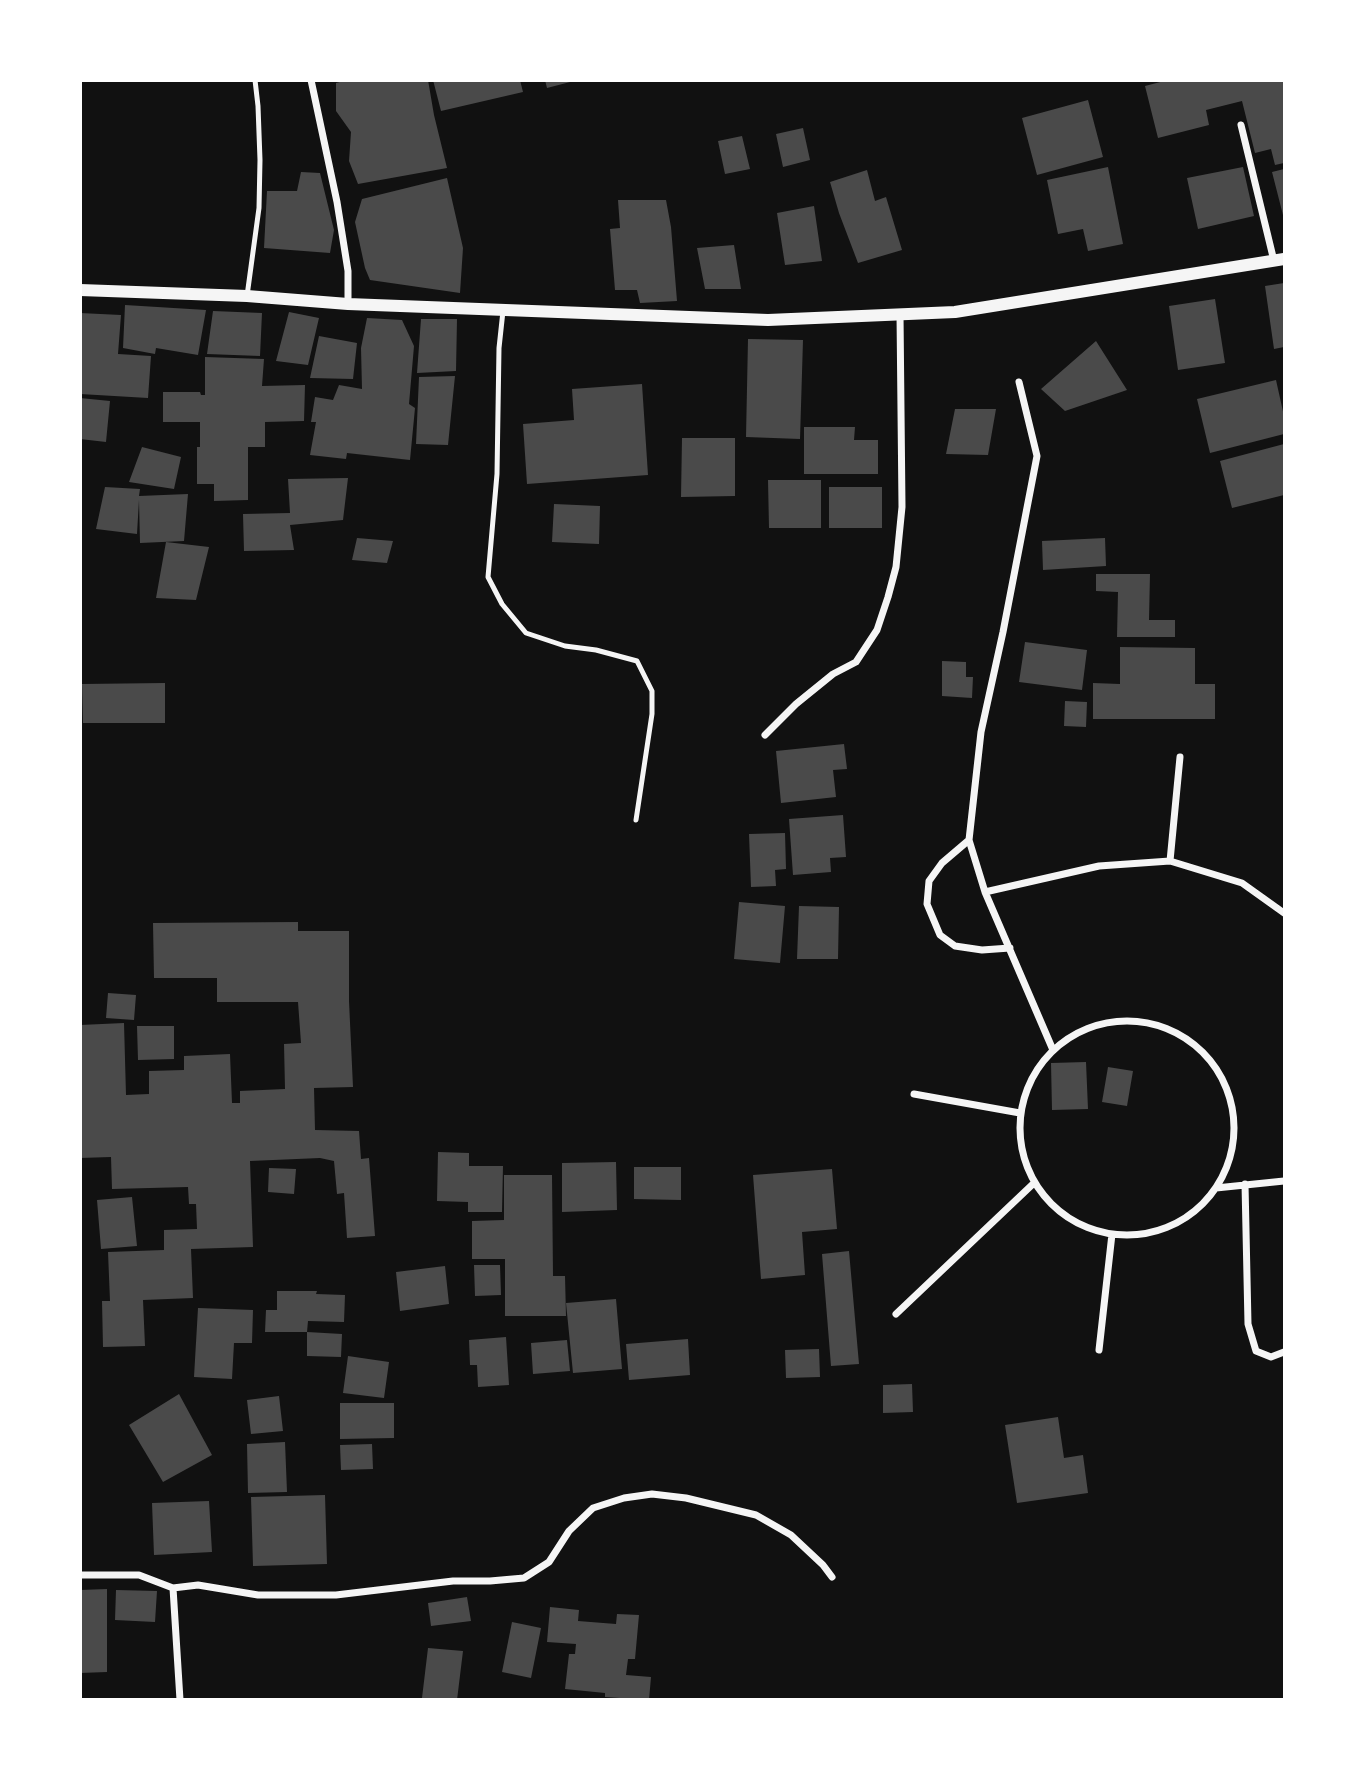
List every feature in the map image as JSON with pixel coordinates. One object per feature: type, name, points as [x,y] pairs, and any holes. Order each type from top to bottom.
[{"type":"street","points":[[311,80],[337,202],[348,271],[348,304]]},
{"type":"street","points":[[80,290],[247,296],[348,304],[768,320],[955,312],[1279,260],[1241,125]]},
{"type":"street","points":[[765,735],[796,704],[833,674],[856,662],[877,630],[888,597],[896,567],[902,507],[900,314]]},
{"type":"street","points":[[1019,382],[1037,456],[981,732],[969,840],[985,892],[1053,1050]]},
{"type":"street","points":[[1170,862],[1180,757]]},
{"type":"street","points":[[969,840],[942,863],[929,881],[927,904],[940,935],[954,946],[982,950],[1010,948]]},
{"type":"street","points":[[985,892],[1099,866],[1170,862],[1242,884],[1284,913]]},
{"type":"street","points":[[1142,1022],[1166,1028],[1187,1039],[1205,1054],[1220,1074],[1230,1096],[1234,1143],[1216,1188],[1200,1206],[1181,1220],[1159,1230],[1136,1235],[1112,1234],[1088,1228],[1067,1218],[1049,1202],[1034,1183],[1024,1161],[1020,1113],[1027,1090],[1038,1069],[1053,1050],[1073,1036],[1095,1026],[1142,1022]]},
{"type":"street","points":[[914,1094],[1020,1113]]},
{"type":"street","points":[[1216,1188],[1284,1181]]},
{"type":"street","points":[[896,1314],[1034,1183]]},
{"type":"street","points":[[1245,1184],[1248,1324],[1256,1352],[1271,1357],[1284,1352]]},
{"type":"street","points":[[1099,1350],[1112,1234]]},
{"type":"street","points":[[80,1575],[139,1575],[173,1588],[198,1585],[258,1595],[336,1595],[453,1581],[524,1578],[549,1562],[569,1531],[593,1508],[624,1498],[652,1494],[686,1498],[756,1515],[791,1535],[823,1564],[832,1577]]},
{"type":"street","points":[[173,1588],[180,1699]]},
{"type":"lane","points":[[247,296],[260,172],[255,80]]},
{"type":"lane","points":[[503,309],[499,348],[497,474],[488,577],[502,604],[526,633],[565,646],[596,650],[637,661],[652,691],[652,714],[636,820]]},
{"type":"building","points":[[347,80],[428,80],[447,168],[358,184],[349,161],[351,132],[336,111],[336,83]]},
{"type":"building","points":[[433,80],[520,80],[523,92],[441,111]]},
{"type":"building","points":[[545,80],[574,80],[574,81],[547,88]]},
{"type":"building","points":[[1168,80],[1284,80],[1284,163],[1275,165],[1271,149],[1255,153],[1242,101],[1206,110],[1209,125],[1158,138],[1145,86]]},
{"type":"building","points":[[1088,100],[1103,157],[1037,175],[1022,118]]},
{"type":"building","points":[[803,128],[810,160],[783,167],[776,134]]},
{"type":"building","points":[[742,136],[750,169],[725,174],[718,141]]},
{"type":"building","points":[[1108,167],[1123,244],[1088,251],[1083,229],[1058,234],[1047,180]]},
{"type":"building","points":[[1243,167],[1254,216],[1198,229],[1187,178]]},
{"type":"building","points":[[1284,169],[1284,219],[1272,172]]},
{"type":"building","points":[[867,170],[875,201],[886,197],[902,250],[858,263],[830,182]]},
{"type":"building","points":[[301,172],[320,173],[334,230],[330,253],[264,248],[267,191],[297,191]]},
{"type":"building","points":[[447,178],[463,248],[460,293],[370,280],[355,222],[362,199]]},
{"type":"building","points":[[618,200],[666,200],[677,301],[640,303],[637,290],[615,290],[610,229],[620,228]]},
{"type":"building","points":[[814,206],[822,261],[785,265],[777,213]]},
{"type":"building","points":[[734,245],[741,289],[705,289],[697,248]]},
{"type":"building","points":[[1284,283],[1284,347],[1274,349],[1265,286]]},
{"type":"building","points":[[1215,299],[1225,363],[1178,370],[1169,306]]},
{"type":"building","points":[[125,305],[206,310],[198,355],[156,348],[155,354],[123,348]]},
{"type":"building","points":[[213,311],[262,313],[260,356],[207,354]]},
{"type":"building","points":[[289,312],[319,318],[308,365],[276,361]]},
{"type":"building","points":[[80,313],[121,315],[118,354],[151,356],[148,398],[80,394]]},
{"type":"building","points":[[367,318],[402,320],[414,346],[409,404],[415,408],[410,460],[347,453],[346,459],[310,455],[316,422],[311,422],[315,397],[333,400],[339,385],[362,389],[361,348]]},
{"type":"building","points":[[421,319],[457,319],[456,371],[417,373]]},
{"type":"building","points":[[319,336],[357,343],[353,379],[310,378]]},
{"type":"building","points":[[748,339],[803,340],[800,439],[746,437]]},
{"type":"building","points":[[1096,341],[1127,390],[1065,411],[1041,389]]},
{"type":"building","points":[[205,357],[264,359],[262,386],[305,385],[304,421],[265,422],[265,447],[248,447],[248,500],[214,501],[214,484],[197,484],[200,422],[163,422],[163,392],[200,392],[205,395]]},
{"type":"building","points":[[455,376],[448,445],[416,444],[419,377]]},
{"type":"building","points":[[1276,380],[1284,416],[1284,434],[1210,453],[1197,399]]},
{"type":"building","points":[[642,384],[648,475],[527,484],[523,424],[574,420],[572,389]]},
{"type":"building","points":[[80,398],[110,401],[106,442],[80,439]]},
{"type":"building","points":[[955,409],[996,409],[988,455],[946,454]]},
{"type":"building","points":[[804,427],[855,427],[854,440],[878,440],[878,474],[804,474]]},
{"type":"building","points":[[682,438],[735,438],[735,496],[681,497]]},
{"type":"building","points":[[1284,444],[1284,495],[1232,508],[1220,461]]},
{"type":"building","points":[[142,447],[181,457],[174,489],[129,482]]},
{"type":"building","points":[[348,478],[343,520],[290,525],[294,550],[244,551],[243,514],[290,513],[288,479]]},
{"type":"building","points":[[768,480],[821,480],[821,528],[769,528]]},
{"type":"building","points":[[105,487],[140,489],[139,496],[188,494],[184,541],[140,543],[139,500],[137,534],[96,529]]},
{"type":"building","points":[[829,487],[882,487],[882,528],[829,528]]},
{"type":"building","points":[[554,504],[600,506],[599,544],[552,542]]},
{"type":"building","points":[[357,538],[393,541],[387,563],[352,560]]},
{"type":"building","points":[[1105,538],[1106,566],[1043,570],[1042,541]]},
{"type":"building","points":[[166,542],[209,547],[196,600],[156,598]]},
{"type":"building","points":[[1096,574],[1150,574],[1149,620],[1175,620],[1175,637],[1117,637],[1118,592],[1096,591]]},
{"type":"building","points":[[1025,642],[1087,650],[1082,690],[1019,682]]},
{"type":"building","points":[[1120,647],[1195,648],[1195,684],[1215,684],[1215,719],[1093,719],[1093,683],[1120,684]]},
{"type":"building","points":[[942,661],[966,662],[966,677],[973,677],[972,698],[942,696]]},
{"type":"building","points":[[165,683],[165,723],[83,723],[82,684]]},
{"type":"building","points":[[1065,701],[1087,702],[1086,727],[1064,726]]},
{"type":"building","points":[[844,744],[847,769],[833,770],[836,797],[781,803],[776,751]]},
{"type":"building","points":[[843,815],[846,857],[830,858],[831,872],[793,875],[789,819]]},
{"type":"building","points":[[785,833],[786,869],[775,870],[776,886],[751,887],[749,834]]},
{"type":"building","points":[[739,902],[785,906],[780,963],[734,959]]},
{"type":"building","points":[[799,906],[839,907],[838,959],[797,959]]},
{"type":"building","points":[[298,922],[298,931],[349,931],[353,1087],[314,1088],[315,1130],[359,1131],[361,1159],[369,1158],[375,1236],[347,1238],[344,1193],[337,1194],[334,1161],[320,1158],[250,1161],[253,1247],[191,1249],[193,1298],[143,1300],[145,1346],[103,1347],[102,1301],[110,1301],[108,1252],[164,1250],[164,1230],[197,1229],[196,1204],[189,1204],[188,1187],[112,1189],[111,1157],[80,1158],[80,1025],[124,1023],[126,1095],[149,1094],[149,1071],[184,1070],[184,1056],[230,1054],[232,1103],[240,1103],[240,1091],[285,1089],[284,1044],[301,1043],[298,1002],[217,1002],[217,978],[154,978],[153,923]]},
{"type":"building","points":[[108,993],[136,995],[134,1020],[106,1018]]},
{"type":"building","points":[[137,1026],[174,1026],[174,1059],[138,1060]]},
{"type":"building","points":[[1086,1062],[1088,1109],[1052,1110],[1051,1063]]},
{"type":"building","points":[[1108,1067],[1133,1071],[1127,1106],[1102,1102]]},
{"type":"building","points":[[438,1152],[469,1153],[469,1166],[503,1166],[502,1212],[468,1212],[468,1202],[437,1201]]},
{"type":"building","points":[[616,1162],[617,1210],[562,1212],[562,1163]]},
{"type":"building","points":[[634,1167],[681,1167],[681,1200],[634,1199]]},
{"type":"building","points":[[269,1168],[296,1169],[294,1194],[268,1192]]},
{"type":"building","points":[[832,1169],[837,1229],[802,1232],[805,1275],[761,1279],[753,1175]]},
{"type":"building","points":[[504,1175],[552,1175],[553,1276],[565,1276],[566,1316],[505,1316],[505,1259],[472,1259],[472,1221],[504,1220]]},
{"type":"building","points":[[132,1197],[137,1246],[101,1249],[97,1200]]},
{"type":"building","points":[[849,1251],[859,1364],[831,1366],[822,1254]]},
{"type":"building","points":[[474,1265],[500,1265],[501,1295],[475,1296]]},
{"type":"building","points":[[445,1266],[449,1304],[400,1311],[396,1272]]},
{"type":"building","points":[[277,1291],[317,1291],[316,1294],[345,1295],[344,1322],[308,1321],[307,1332],[265,1332],[266,1310],[277,1310]]},
{"type":"building","points":[[616,1299],[622,1369],[573,1373],[566,1303]]},
{"type":"building","points":[[198,1308],[253,1310],[252,1343],[234,1343],[232,1379],[194,1377]]},
{"type":"building","points":[[307,1332],[342,1334],[341,1357],[307,1356]]},
{"type":"building","points":[[506,1337],[509,1385],[478,1387],[477,1365],[470,1365],[469,1340]]},
{"type":"building","points":[[688,1339],[690,1375],[629,1380],[626,1344]]},
{"type":"building","points":[[567,1340],[570,1371],[533,1374],[531,1343]]},
{"type":"building","points":[[819,1349],[820,1377],[786,1378],[785,1350]]},
{"type":"building","points":[[348,1356],[389,1362],[384,1398],[343,1393]]},
{"type":"building","points":[[912,1384],[913,1412],[883,1413],[883,1385]]},
{"type":"building","points":[[179,1394],[212,1455],[163,1482],[129,1425]]},
{"type":"building","points":[[279,1396],[283,1431],[251,1434],[247,1400]]},
{"type":"building","points":[[340,1403],[394,1403],[394,1438],[340,1439]]},
{"type":"building","points":[[1058,1417],[1064,1458],[1083,1455],[1088,1493],[1017,1503],[1005,1425]]},
{"type":"building","points":[[285,1442],[287,1492],[248,1493],[247,1444]]},
{"type":"building","points":[[372,1444],[373,1469],[341,1470],[340,1445]]},
{"type":"building","points":[[325,1495],[327,1564],[253,1566],[251,1497]]},
{"type":"building","points":[[209,1501],[212,1552],[154,1555],[152,1503]]},
{"type":"building","points":[[107,1589],[107,1672],[80,1673],[80,1590]]},
{"type":"building","points":[[116,1590],[157,1591],[155,1622],[115,1620]]},
{"type":"building","points":[[467,1597],[471,1621],[431,1626],[428,1603]]},
{"type":"building","points":[[550,1607],[579,1610],[578,1621],[616,1624],[617,1614],[639,1615],[635,1659],[628,1659],[626,1675],[651,1677],[649,1700],[605,1697],[605,1693],[565,1689],[569,1654],[575,1654],[576,1644],[547,1642]]},
{"type":"building","points":[[512,1622],[541,1628],[531,1678],[502,1672]]},
{"type":"building","points":[[428,1648],[463,1651],[457,1700],[422,1698]]}]
